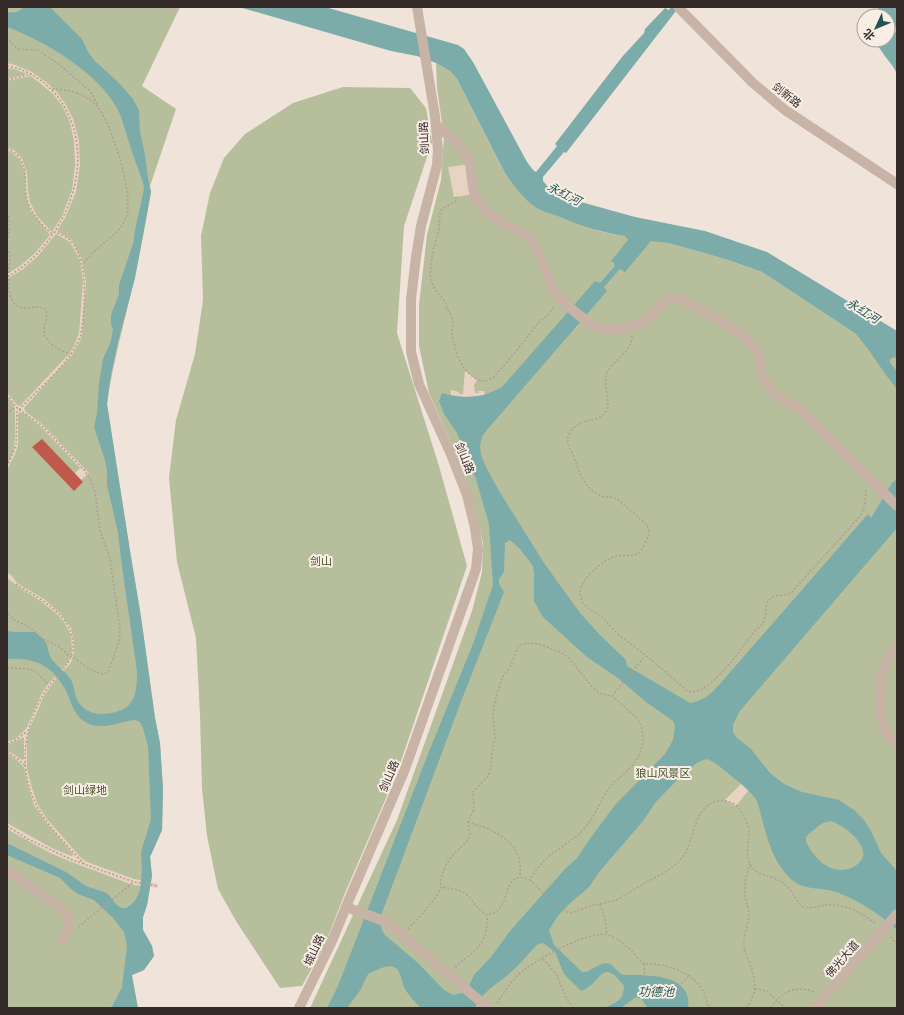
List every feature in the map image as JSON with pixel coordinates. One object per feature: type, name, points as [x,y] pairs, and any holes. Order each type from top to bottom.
[{"type":"street","name":"剑山路","points":[[347,904],[405,769],[476,569],[478,549],[475,528],[467,496],[450,452],[419,384],[411,352],[411,299],[415,264],[421,226],[437,165],[438,150],[427,62],[417,7]]},
{"type":"street","name":"剑新路","points":[[678,7],[753,83],[785,110],[897,184]]},
{"type":"street","points":[[436,126],[460,146],[467,155],[470,162],[475,198],[478,203],[506,225],[524,234],[534,244],[555,291],[591,324],[606,330],[629,327],[643,322],[651,316],[665,300],[670,298],[677,298],[705,312],[730,327],[756,349],[762,374],[771,391],[776,396],[791,402],[799,408],[868,479],[897,506]]},
{"type":"street","points":[[897,646],[889,656],[885,666],[880,698],[880,713],[884,728],[891,740],[897,745]]},
{"type":"street","points":[[7,870],[56,904],[69,916],[69,926],[63,940]]},
{"type":"street","points":[[347,904],[359,911],[387,922],[489,1008]]},
{"type":"street","name":"城山路","points":[[299,1008],[332,941],[347,904]]},
{"type":"street","name":"佛光大道","points":[[815,1008],[897,914]]},
{"type":"path","points":[[7,37],[13,46],[18,49],[38,50],[61,66],[90,92],[103,115],[114,142],[127,187],[129,207],[128,214],[122,226],[82,264]]},
{"type":"path","points":[[7,66],[32,74],[51,89],[64,106],[71,119],[77,142],[78,165],[74,191],[55,232],[36,255],[22,268],[8,276]]},
{"type":"path","points":[[7,80],[32,74]]},
{"type":"path","points":[[51,89],[60,89],[78,94],[89,99],[98,108]]},
{"type":"path","points":[[7,148],[23,163],[26,173],[28,203],[36,217],[52,235]]},
{"type":"path","points":[[456,197],[456,201],[445,207],[440,212],[439,230],[433,251],[430,275],[434,288],[446,303],[446,307],[451,315],[454,346],[464,370],[480,381],[493,378],[538,323],[564,300]]},
{"type":"path","points":[[7,212],[10,220],[7,246],[10,255],[8,276],[10,296],[13,302],[24,309],[39,307],[46,310],[47,317],[44,334],[47,339],[57,348],[70,354]]},
{"type":"path","points":[[7,467],[16,445],[16,412],[63,364],[79,341],[82,326],[84,282],[82,264],[71,241],[55,232]]},
{"type":"path","points":[[629,327],[632,341],[628,348],[612,366],[605,380],[608,404],[607,411],[601,416],[579,424],[569,433],[567,440],[582,480],[600,496],[615,498],[647,525],[649,534],[640,552],[637,554],[621,555],[606,561],[584,580],[581,588],[582,602],[595,614],[601,616],[618,634],[633,644],[691,693],[708,685],[730,665],[754,632],[764,623],[766,618],[766,605],[769,600],[776,595],[787,595],[792,593],[861,515],[865,504],[868,479]]},
{"type":"path","points":[[7,394],[16,407],[42,426],[92,480],[100,530],[110,559],[120,629],[119,642],[111,667],[104,674],[91,670],[72,656],[68,655],[60,647],[43,639],[32,628],[13,619],[7,612]]},
{"type":"path","points":[[7,415],[16,407]]},
{"type":"path","points":[[16,584],[43,600],[65,621],[72,634],[74,646],[72,656],[69,662],[42,695],[28,729],[26,741],[26,766],[29,785],[40,811],[84,864]]},
{"type":"path","points":[[402,934],[424,912],[438,894],[441,887],[440,881],[446,865],[451,857],[468,840],[470,835],[468,822],[474,809],[474,792],[488,776],[491,768],[495,738],[493,717],[494,705],[502,678],[510,667],[517,649],[520,645],[527,643],[539,644],[560,652],[569,658],[593,688],[601,694],[612,696],[637,718],[640,722],[644,738],[638,758],[609,788],[593,818],[583,831],[548,857],[540,865],[530,880]]},
{"type":"path","points":[[612,696],[623,684],[634,668],[646,656]]},
{"type":"path","points":[[7,668],[30,669],[37,673],[49,685]]},
{"type":"path","points":[[7,744],[22,736],[28,729]]},
{"type":"path","points":[[7,752],[26,766]]},
{"type":"path","points":[[487,915],[498,911],[502,905],[510,884],[513,880],[520,877],[530,880],[542,892],[570,912],[575,912],[618,899],[662,874],[680,861],[703,810],[709,804],[725,800],[736,806],[744,816],[749,828],[748,857],[753,869],[758,873],[782,882],[803,907],[808,908],[827,905],[839,906],[851,909],[866,916],[885,927],[897,945]]},
{"type":"path","points":[[468,822],[486,827],[496,832],[513,847],[518,856],[520,877]]},
{"type":"path","points":[[7,826],[51,850],[84,864],[134,882],[158,886]]},
{"type":"path","points":[[746,1008],[752,1000],[754,989],[754,978],[744,943],[749,916],[745,896],[745,877],[750,863]]},
{"type":"path","points":[[78,927],[134,882]]},
{"type":"path","points":[[441,887],[453,889],[466,895],[476,907],[487,915]]},
{"type":"path","points":[[600,904],[605,918],[607,935]]},
{"type":"path","points":[[447,973],[480,946],[487,926],[487,915]]},
{"type":"path","points":[[489,1008],[518,976],[530,966],[578,940],[588,937],[607,935],[620,941],[644,964],[645,982],[654,992],[659,991],[668,982],[679,986],[690,975]]},
{"type":"path","points":[[542,959],[556,974],[567,999],[573,1008]]},
{"type":"path","points":[[644,964],[652,963],[667,966],[690,975],[704,992],[709,1008]]},
{"type":"path","points":[[664,987],[670,994]]},
{"type":"path","points":[[754,989],[767,991],[785,1008]]},
{"type":"path","points":[[771,1008],[776,1000],[784,994],[794,990],[804,989],[815,992],[823,998]]},
{"type":"green space","name":"剑山绿地","points":[[7,7],[180,7],[142,86],[176,109],[150,186],[151,192],[141,246],[107,404],[160,743],[163,789],[162,830],[150,857],[152,876],[147,905],[143,917],[143,930],[152,946],[154,956],[144,970],[132,975],[122,987],[111,1008],[7,1008]]},
{"type":"green space","name":"狼山风景区","points":[[436,63],[450,71],[457,79],[505,173],[525,198],[535,206],[599,231],[668,243],[728,260],[762,272],[856,334],[897,357],[897,1008],[310,1008],[397,820],[472,611],[482,572],[483,543],[475,508],[463,469],[429,393],[419,346],[419,305],[427,235],[441,180],[444,137],[437,88]]},
{"type":"green space","name":"剑山","points":[[343,87],[410,88],[426,108],[432,142],[404,226],[397,333],[439,466],[467,566],[398,770],[345,893],[325,944],[302,986],[280,988],[236,921],[218,889],[207,836],[202,788],[196,638],[177,562],[169,478],[176,420],[195,354],[203,300],[201,236],[210,193],[224,158],[245,134],[293,103]]},
{"type":"shaded area","points":[[7,63],[32,72],[56,91],[73,118],[79,141],[80,165],[76,192],[65,218],[57,231],[72,240],[82,260],[86,282],[82,334],[80,341],[72,355],[24,408],[26,412],[43,425],[89,473],[81,480],[75,473],[80,468],[41,427],[25,414],[20,412],[18,414],[18,445],[7,470],[7,464],[13,453],[15,438],[15,410],[13,404],[7,396],[7,392],[17,405],[20,406],[69,354],[79,333],[83,282],[80,260],[77,254],[70,242],[56,234],[38,256],[23,269],[7,279],[7,274],[20,266],[35,253],[50,235],[30,210],[26,197],[25,173],[22,164],[13,153],[7,150],[7,147],[14,150],[22,158],[27,173],[30,202],[37,216],[52,232],[62,216],[72,190],[75,165],[72,131],[63,107],[53,94],[31,76],[7,81],[7,79],[27,74],[7,68]]},
{"type":"shaded area","points":[[470,164],[475,194],[454,197],[448,167]]},
{"type":"shaded area","points":[[465,370],[477,380],[474,385],[475,393],[479,393],[478,391],[484,391],[485,395],[464,397],[451,395],[451,390],[459,392],[459,394],[463,394]]},
{"type":"shaded area","points":[[7,572],[17,583],[44,599],[60,613],[71,628],[74,640],[74,652],[71,663],[55,680],[44,696],[29,730],[27,741],[27,768],[37,803],[47,819],[81,858],[87,862],[134,879],[158,883],[158,888],[133,885],[69,861],[50,853],[7,829],[7,823],[52,848],[71,856],[74,855],[45,821],[34,805],[24,767],[7,753],[7,751],[22,760],[24,759],[24,737],[7,745],[7,742],[15,739],[26,729],[41,695],[48,684],[68,662],[72,651],[71,635],[64,622],[58,615],[7,578]]},
{"type":"shaded area","points":[[742,783],[752,786],[736,806],[725,800]]},
{"type":"water","points":[[23,7],[50,7],[82,39],[88,52],[95,61],[120,84],[133,99],[139,110],[140,132],[151,192],[135,278],[118,342],[110,380],[107,404],[160,743],[163,789],[162,830],[150,857],[152,876],[147,905],[143,917],[143,930],[152,946],[154,956],[144,970],[132,975],[138,1008],[111,1008],[122,987],[127,946],[124,932],[113,918],[94,900],[78,894],[60,878],[7,855],[7,843],[66,872],[86,886],[107,893],[121,908],[126,908],[136,899],[140,890],[142,871],[141,852],[151,819],[148,746],[140,722],[135,720],[103,726],[92,725],[78,716],[62,684],[50,670],[35,662],[7,659],[7,631],[35,632],[46,643],[52,660],[71,679],[76,697],[84,708],[95,713],[108,714],[126,707],[133,699],[135,694],[137,671],[118,532],[107,485],[105,460],[94,427],[97,414],[99,383],[103,359],[111,341],[113,329],[111,324],[111,315],[119,294],[119,285],[133,244],[144,189],[143,182],[120,114],[109,96],[98,83],[85,71],[54,50],[22,33],[7,27],[7,12],[16,12]]},
{"type":"water","points":[[239,7],[325,7],[458,45],[464,49],[473,62],[527,162],[536,172],[557,146],[555,144],[622,57],[644,33],[645,29],[665,8],[669,10],[671,7],[679,7],[566,153],[564,152],[543,177],[543,181],[549,188],[581,202],[635,217],[705,231],[767,252],[897,331],[897,358],[893,357],[890,360],[890,363],[897,371],[897,389],[856,334],[762,272],[690,249],[668,243],[651,241],[625,272],[620,269],[604,287],[607,291],[486,431],[482,437],[480,446],[481,455],[486,467],[499,491],[544,563],[580,613],[626,660],[627,666],[690,703],[699,701],[706,697],[719,685],[868,514],[871,518],[892,483],[897,479],[897,528],[739,712],[733,725],[733,732],[736,737],[751,749],[770,773],[784,784],[802,792],[839,800],[854,810],[864,820],[881,853],[897,871],[897,930],[876,913],[852,899],[829,890],[805,887],[793,881],[783,870],[774,856],[755,798],[747,789],[714,762],[707,759],[698,762],[678,779],[655,803],[643,821],[600,871],[589,887],[567,906],[557,917],[549,930],[554,945],[582,972],[589,971],[606,963],[612,965],[623,975],[644,975],[666,978],[676,982],[683,988],[688,997],[688,1008],[648,1008],[641,999],[636,997],[621,1008],[604,1008],[616,1003],[623,995],[624,986],[616,977],[611,973],[606,972],[588,988],[581,991],[564,974],[555,952],[543,943],[538,944],[510,973],[485,993],[475,1008],[421,1008],[410,997],[405,989],[400,974],[394,967],[390,966],[368,974],[361,989],[347,1008],[327,1008],[338,986],[426,759],[473,644],[493,585],[489,524],[476,479],[457,433],[444,414],[439,401],[442,393],[472,397],[487,394],[502,387],[595,281],[600,283],[615,266],[611,261],[628,240],[625,236],[584,226],[534,206],[518,191],[505,173],[457,79],[450,71],[436,63],[417,56],[391,51]],"holes":[[[510,540],[520,549],[533,566],[534,601],[543,617],[587,657],[618,678],[646,702],[673,721],[675,726],[673,740],[665,754],[615,805],[577,858],[565,869],[510,931],[491,957],[474,975],[469,986],[462,993],[453,995],[444,990],[418,963],[385,935],[380,924],[382,913],[462,699],[504,592],[499,584],[499,579],[504,572],[505,543]],[[831,821],[846,829],[853,835],[863,849],[863,856],[859,862],[851,868],[845,870],[833,869],[822,863],[807,843],[806,837],[809,834],[820,825]]]},
{"type":"water","points":[[897,7],[896,26],[896,8],[878,8]]},
{"type":"water","points":[[896,33],[897,74],[892,65],[880,49],[896,48]]},
{"type":"building","points":[[42,439],[83,482],[74,491],[32,447]]},
{"type":"water label","name":"永红河","points":[[564,194]]},
{"type":"water label","name":"永红河","points":[[863,311]]},
{"type":"water label","name":"功德池","points":[[656,992]]}]
